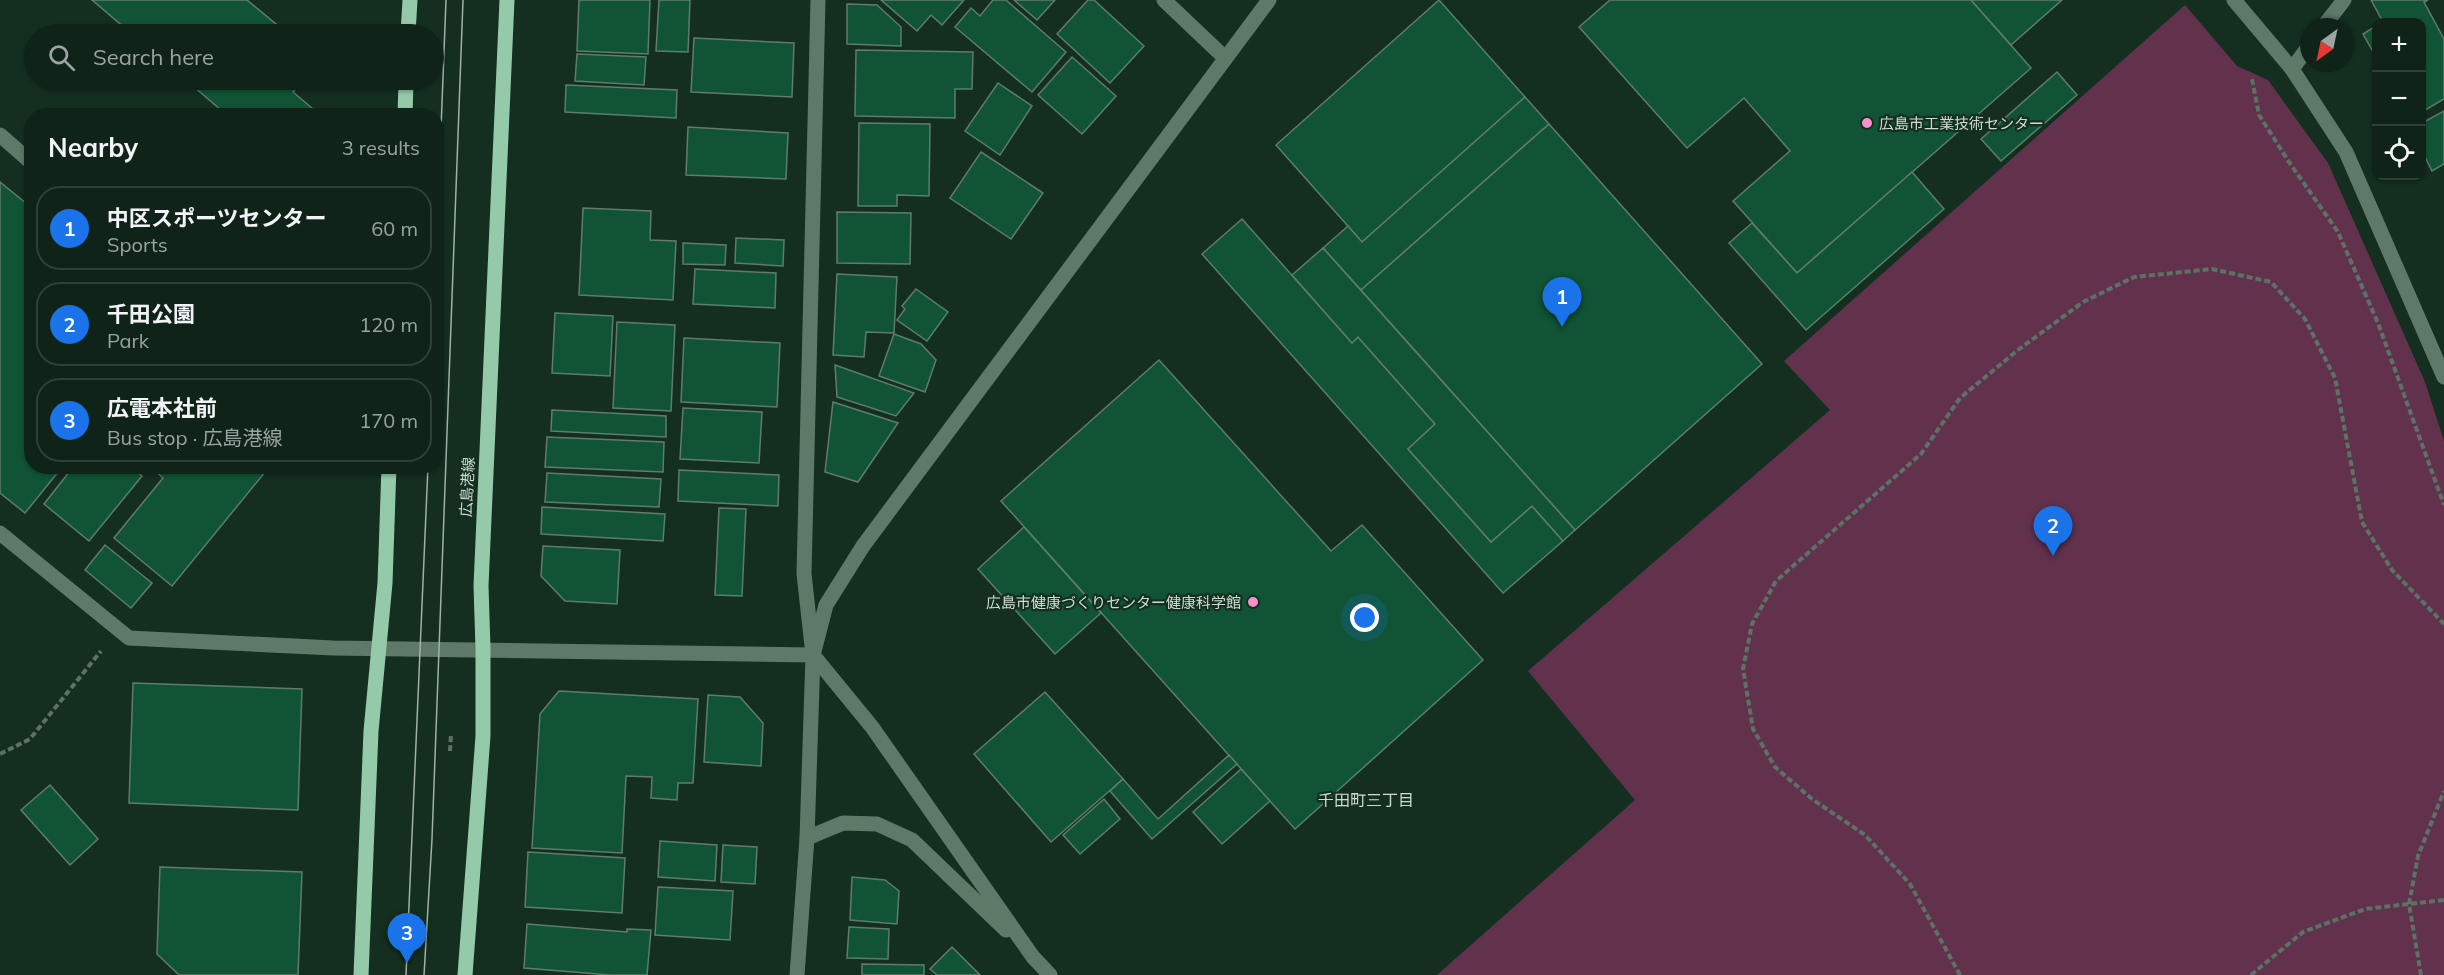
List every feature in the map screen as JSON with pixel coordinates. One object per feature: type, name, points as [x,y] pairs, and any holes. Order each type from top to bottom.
[{"type":"main road","points":[[409,24],[410,0]]},
{"type":"main road","name":"広島港線","points":[[465,975],[483,736],[481,586],[507,0]]},
{"type":"main road","points":[[405,108],[406,90]]},
{"type":"main road","points":[[361,975],[371,731],[385,583],[389,474]]},
{"type":"street","points":[[797,975],[807,838],[813,655],[804,574],[818,0]]},
{"type":"street","points":[[1164,0],[1225,58]]},
{"type":"street","points":[[813,655],[826,605],[863,546],[1269,0]]},
{"type":"street","points":[[2234,0],[2292,69],[2346,152],[2444,377]]},
{"type":"street","points":[[2330,18],[2344,0]]},
{"type":"street","points":[[2292,69],[2300,58]]},
{"type":"street","points":[[0,135],[24,156]]},
{"type":"street","points":[[0,533],[129,638],[379,649],[813,655],[872,727],[1030,953]]},
{"type":"street","points":[[807,838],[843,823],[877,824],[912,840],[1050,975]]},
{"type":"path","points":[[2252,79],[2259,116],[2338,232],[2378,323],[2444,505]]},
{"type":"path","points":[[1960,975],[1910,884],[1866,835],[1812,799],[1775,767],[1753,729],[1743,669],[1752,624],[1776,581],[1921,454],[1960,398],[2018,350],[2083,302],[2134,277],[2212,269],[2271,282],[2305,319],[2335,378],[2362,522],[2392,570],[2444,624]]},
{"type":"path","points":[[0,754],[30,739],[118,629]]},
{"type":"path","points":[[450,751],[452,735]]},
{"type":"path","points":[[2421,975],[2409,904],[2418,856],[2444,791]]},
{"type":"path","points":[[2252,975],[2303,932],[2365,909],[2444,900]]},
{"type":"shaded area","points":[[2185,5],[2237,66],[2268,80],[2328,163],[2425,382],[2444,441],[2444,975],[1437,975],[1635,800],[1528,671],[1830,410],[1784,361]]},
{"type":"building","points":[[92,0],[247,0],[276,24],[120,24]]},
{"type":"building","points":[[579,0],[650,0],[648,54],[577,51]]},
{"type":"building","points":[[659,0],[690,0],[688,52],[656,51]]},
{"type":"building","points":[[881,0],[964,0],[942,25],[931,15],[917,31]]},
{"type":"building","points":[[993,0],[1006,0],[1066,52],[1032,92],[955,27],[971,8],[980,16]]},
{"type":"building","points":[[1014,0],[1055,0],[1037,20]]},
{"type":"building","points":[[1088,0],[1094,0],[1144,46],[1110,83],[1057,34]]},
{"type":"building","points":[[1439,0],[1525,97],[1362,242],[1276,145]]},
{"type":"building","name":"広島市工業技術センター","points":[[1610,0],[1971,0],[2031,68],[1797,273],[1733,201],[1790,151],[1744,98],[1687,148],[1579,27]]},
{"type":"building","points":[[1971,0],[2062,0],[2011,45]]},
{"type":"building","points":[[2371,0],[2428,0],[2424,2],[2444,39],[2444,99],[2426,110],[2426,18],[2381,18]]},
{"type":"building","points":[[847,4],[877,5],[901,27],[901,46],[847,44]]},
{"type":"building","points":[[2372,28],[2372,50],[2363,34]]},
{"type":"building","points":[[694,38],[794,43],[792,97],[691,92]]},
{"type":"building","points":[[856,50],[973,52],[972,89],[955,89],[955,118],[855,116]]},
{"type":"building","points":[[577,54],[646,57],[644,85],[575,81]]},
{"type":"building","points":[[1072,57],[1116,96],[1082,134],[1038,95]]},
{"type":"building","points":[[2057,72],[2077,95],[2001,161],[1981,139]]},
{"type":"building","points":[[998,83],[1032,106],[1000,155],[965,131]]},
{"type":"building","points":[[566,85],[677,90],[676,118],[565,112]]},
{"type":"building","points":[[198,90],[295,90],[293,92],[312,108],[219,108]]},
{"type":"building","points":[[1525,97],[1549,124],[1361,290],[1323,248],[1348,226],[1362,242]]},
{"type":"building","points":[[2444,111],[2444,164],[2432,171],[2426,159],[2426,121]]},
{"type":"building","points":[[859,123],[930,124],[929,196],[897,195],[897,206],[858,206]]},
{"type":"building","points":[[1549,124],[1762,364],[1575,530],[1361,290]]},
{"type":"building","points":[[688,127],[788,133],[786,179],[686,175]]},
{"type":"building","points":[[981,152],[1043,193],[1011,239],[950,198]]},
{"type":"building","points":[[1912,172],[1944,209],[1806,330],[1729,243],[1752,223],[1797,273]]},
{"type":"building","points":[[0,182],[24,202],[24,474],[57,474],[25,513],[0,493]]},
{"type":"building","points":[[583,208],[651,211],[650,240],[676,241],[673,300],[579,295]]},
{"type":"building","points":[[837,212],[911,213],[910,264],[837,263]]},
{"type":"building","points":[[1242,219],[1352,343],[1358,337],[1435,424],[1408,449],[1491,542],[1532,506],[1563,541],[1503,593],[1202,254]]},
{"type":"building","points":[[736,238],[784,240],[783,266],[735,263]]},
{"type":"building","points":[[683,243],[726,245],[725,265],[683,264]]},
{"type":"building","points":[[1323,248],[1575,530],[1563,541],[1532,506],[1491,542],[1408,449],[1435,424],[1358,337],[1352,343],[1292,275]]},
{"type":"building","points":[[695,269],[776,273],[775,308],[693,304]]},
{"type":"building","points":[[837,274],[897,277],[894,333],[866,332],[864,357],[833,355]]},
{"type":"building","points":[[916,289],[948,312],[927,341],[897,320],[905,309],[902,306]]},
{"type":"building","points":[[555,313],[613,316],[610,376],[552,373]]},
{"type":"building","points":[[617,322],[675,325],[671,411],[613,408]]},
{"type":"building","points":[[894,334],[921,344],[936,360],[925,392],[879,376]]},
{"type":"building","points":[[684,338],[780,343],[777,407],[681,402]]},
{"type":"building","points":[[1159,360],[1331,551],[1362,525],[1483,660],[1295,829],[1001,501]]},
{"type":"building","points":[[835,365],[914,393],[896,416],[837,397]]},
{"type":"building","points":[[833,402],[898,423],[858,482],[825,472]]},
{"type":"building","points":[[683,408],[762,412],[759,463],[680,459]]},
{"type":"building","points":[[552,410],[666,416],[666,437],[551,431]]},
{"type":"building","points":[[547,437],[664,442],[663,472],[545,467]]},
{"type":"building","points":[[679,470],[779,475],[778,506],[678,501]]},
{"type":"building","points":[[547,473],[661,479],[659,507],[545,502]]},
{"type":"building","points":[[68,474],[140,474],[142,476],[89,541],[44,504]]},
{"type":"building","points":[[159,474],[263,474],[172,586],[114,538],[163,478]]},
{"type":"building","points":[[542,507],[665,514],[663,541],[541,534]]},
{"type":"building","points":[[719,508],[746,509],[742,596],[715,595]]},
{"type":"building","points":[[1024,527],[1101,613],[1055,654],[978,569]]},
{"type":"building","points":[[105,545],[152,583],[131,608],[85,570]]},
{"type":"building","points":[[543,546],[620,550],[617,604],[565,601],[541,576]]},
{"type":"building","points":[[133,683],[302,689],[298,810],[129,803]]},
{"type":"building","points":[[559,691],[698,699],[693,783],[678,783],[677,800],[651,798],[652,777],[626,776],[622,853],[532,848],[540,714]]},
{"type":"building","points":[[1045,692],[1123,779],[1051,842],[974,754]]},
{"type":"building","points":[[708,695],[740,697],[763,723],[761,766],[704,762]]},
{"type":"building","points":[[1229,755],[1237,764],[1152,839],[1110,791],[1123,779],[1158,819]]},
{"type":"building","points":[[1241,769],[1270,801],[1222,844],[1193,812]]},
{"type":"building","points":[[50,785],[98,839],[70,865],[21,810]]},
{"type":"building","points":[[1104,799],[1120,819],[1080,854],[1063,835]]},
{"type":"building","points":[[660,841],[717,845],[715,881],[658,877]]},
{"type":"building","points":[[723,845],[757,847],[755,884],[721,882]]},
{"type":"building","points":[[528,852],[625,858],[622,913],[525,907]]},
{"type":"building","points":[[160,867],[302,872],[298,975],[179,975],[157,954]]},
{"type":"building","points":[[852,877],[885,880],[899,891],[897,924],[850,920]]},
{"type":"building","points":[[658,887],[733,891],[730,940],[655,935]]},
{"type":"building","points":[[527,924],[627,932],[627,929],[651,930],[647,975],[610,975],[524,968]]},
{"type":"building","points":[[849,927],[889,929],[888,959],[847,958]]},
{"type":"building","points":[[952,947],[980,975],[937,975],[930,969]]},
{"type":"building","points":[[862,964],[924,965],[924,975],[862,975]]},
{"type":"tram line","points":[[444,52],[446,0]]},
{"type":"tram line","points":[[424,975],[432,839],[463,0]]},
{"type":"tram line","points":[[442,108],[443,90]]},
{"type":"tram line","points":[[406,975],[428,474]]},
{"type":"place","name":"広島市工業技術センター","points":[[1867,123]]},
{"type":"place","name":"中区スポーツセンター","points":[[1562,327]]},
{"type":"place","name":"千田公園","points":[[2053,556]]},
{"type":"place","name":"広島市健康づくりセンター健康科学館","points":[[1253,602]]},
{"type":"place","name":"広電本社前","points":[[407,963]]},
{"type":"district","name":"千田町三丁目","points":[[1366,800]]}]
